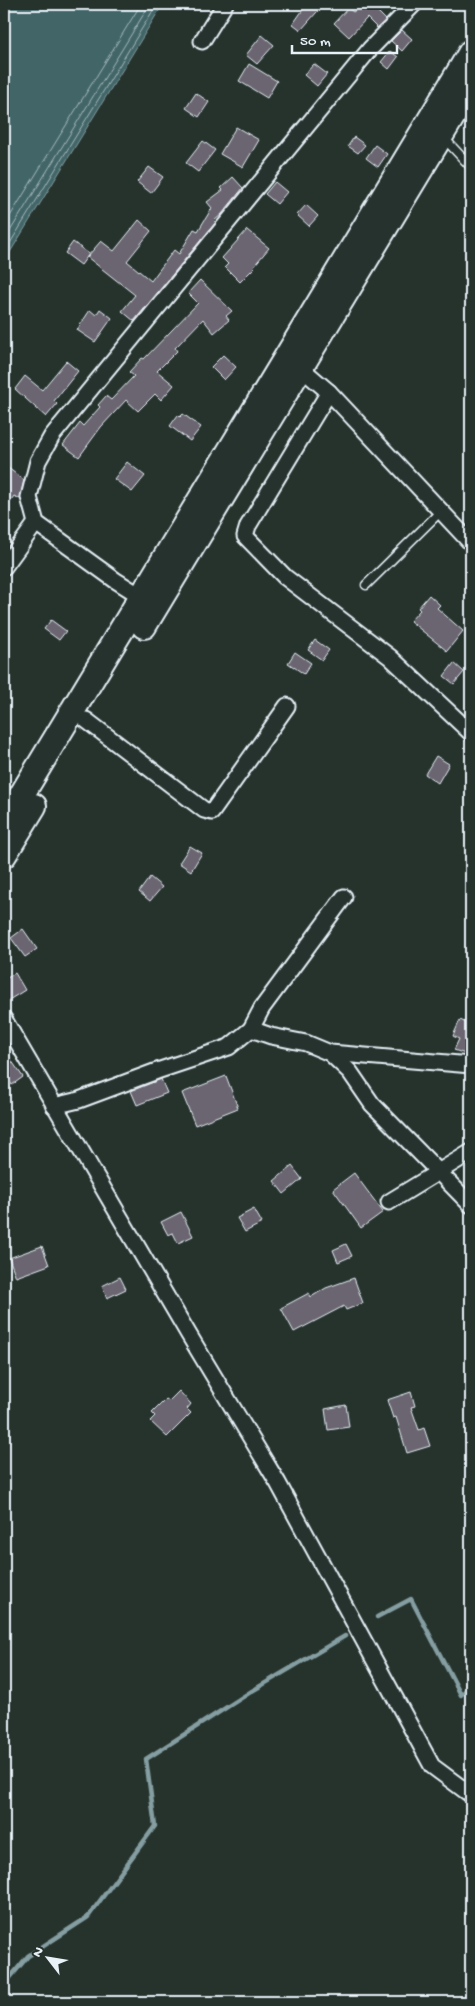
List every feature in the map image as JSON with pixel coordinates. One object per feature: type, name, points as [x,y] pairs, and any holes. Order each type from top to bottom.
[{"type":"highway","points":[[4,855],[86,720],[471,52]]},
{"type":"highway","points":[[4,824],[142,597],[441,136],[471,86]]},
{"type":"street","points":[[202,41],[225,4]]},
{"type":"street","points":[[142,597],[114,580],[36,523],[29,496],[38,461],[52,436],[370,49],[414,4]]},
{"type":"street","points":[[294,362],[329,392],[471,543]]},
{"type":"street","points":[[329,392],[248,526],[245,536],[285,577],[390,657],[471,734]]},
{"type":"street","points":[[4,567],[36,523]]},
{"type":"street","points":[[86,720],[204,810],[212,812],[287,706]]},
{"type":"street","points":[[54,1106],[79,1100],[229,1047],[251,1029],[262,1008],[344,897]]},
{"type":"street","points":[[4,1019],[278,1483],[432,1766],[471,1795]]},
{"type":"street","points":[[251,1029],[271,1036],[306,1043],[330,1054],[350,1072],[372,1104],[440,1171],[471,1205]]},
{"type":"street","points":[[330,1054],[471,1065]]},
{"type":"street","points":[[389,1202],[471,1152]]},
{"type":"lane","points":[[441,136],[471,167]]},
{"type":"lane","points":[[366,586],[441,511]]},
{"type":"water","points":[[4,4],[163,4],[4,262]]},
{"type":"building","points":[[307,4],[324,4],[301,30],[293,24]]},
{"type":"building","points":[[364,4],[387,4],[377,11],[386,20],[377,28],[367,18],[349,37],[334,23],[348,8],[353,12]]},
{"type":"building","points":[[402,30],[412,39],[402,51],[391,41]]},
{"type":"building","points":[[262,35],[274,45],[257,64],[246,55]]},
{"type":"building","points":[[390,51],[398,57],[389,69],[381,62]]},
{"type":"building","points":[[249,64],[277,81],[267,98],[239,81]]},
{"type":"building","points":[[314,64],[327,74],[317,86],[304,75]]},
{"type":"building","points":[[196,93],[209,102],[199,117],[186,108]]},
{"type":"building","points":[[236,127],[259,140],[243,167],[220,154]]},
{"type":"building","points":[[354,137],[365,145],[358,153],[348,146]]},
{"type":"building","points":[[203,141],[215,150],[198,172],[186,163]]},
{"type":"building","points":[[375,145],[387,154],[378,167],[366,158]]},
{"type":"building","points":[[149,167],[163,177],[151,193],[137,182]]},
{"type":"building","points":[[233,177],[243,188],[214,221],[216,222],[134,321],[122,311],[135,295],[87,257],[101,241],[114,251],[139,220],[151,231],[127,261],[151,281],[174,250],[179,254],[194,229],[198,231],[212,208],[207,202],[223,190],[221,188]]},
{"type":"building","points":[[275,182],[287,192],[277,204],[265,194]]},
{"type":"building","points":[[306,205],[318,216],[309,226],[297,215]]},
{"type":"building","points":[[247,230],[269,248],[254,268],[240,282],[225,267],[228,264],[222,258]]},
{"type":"building","points":[[73,242],[89,254],[81,265],[65,253]]},
{"type":"building","points":[[200,280],[232,311],[226,316],[229,320],[214,333],[203,319],[175,348],[177,351],[157,371],[174,385],[161,400],[155,394],[138,411],[126,400],[101,427],[79,457],[63,445],[80,423],[83,426],[100,407],[98,405],[106,396],[111,400],[134,376],[129,372],[198,303],[188,293]]},
{"type":"building","points":[[100,309],[112,318],[95,342],[77,330],[90,310],[96,315]]},
{"type":"building","points":[[223,355],[236,367],[224,380],[211,367]]},
{"type":"building","points":[[66,361],[78,371],[54,401],[57,404],[46,417],[15,389],[25,376],[42,390]]},
{"type":"building","points":[[183,414],[201,427],[190,441],[170,426],[178,415],[180,417]]},
{"type":"building","points":[[127,462],[145,476],[132,492],[114,479]]},
{"type":"building","points":[[4,465],[24,480],[20,499],[14,496],[4,510]]},
{"type":"building","points":[[429,595],[440,605],[437,608],[463,631],[447,651],[410,621],[420,610],[418,608]]},
{"type":"building","points":[[51,620],[66,631],[59,640],[44,629]]},
{"type":"building","points":[[315,640],[329,650],[322,660],[308,650]]},
{"type":"building","points":[[295,652],[311,663],[304,674],[288,663]]},
{"type":"building","points":[[454,663],[464,672],[454,684],[444,676]]},
{"type":"building","points":[[436,756],[449,764],[438,783],[425,774]]},
{"type":"building","points":[[190,846],[202,853],[191,871],[179,863]]},
{"type":"building","points":[[150,877],[162,887],[150,901],[139,892]]},
{"type":"building","points":[[23,929],[37,949],[25,957],[11,938]]},
{"type":"building","points":[[15,973],[25,990],[4,1003],[4,980]]},
{"type":"building","points":[[460,1020],[471,1025],[471,1056],[454,1050],[459,1039],[453,1036]]},
{"type":"building","points":[[4,1050],[23,1077],[12,1085],[4,1074]]},
{"type":"building","points":[[226,1076],[238,1108],[195,1125],[182,1093]]},
{"type":"building","points":[[161,1079],[167,1093],[137,1105],[131,1091]]},
{"type":"building","points":[[292,1166],[302,1179],[284,1194],[274,1181]]},
{"type":"building","points":[[354,1173],[383,1212],[361,1228],[333,1189]]},
{"type":"building","points":[[254,1209],[262,1223],[245,1232],[237,1218]]},
{"type":"building","points":[[181,1212],[193,1236],[178,1243],[173,1233],[168,1235],[161,1222]]},
{"type":"building","points":[[346,1244],[352,1256],[338,1262],[333,1250]]},
{"type":"building","points":[[42,1246],[49,1265],[16,1277],[9,1258]]},
{"type":"building","points":[[120,1277],[126,1289],[107,1298],[102,1286]]},
{"type":"building","points":[[354,1278],[363,1303],[346,1310],[344,1306],[294,1332],[281,1308],[309,1293],[311,1297],[326,1288]]},
{"type":"building","points":[[179,1391],[191,1404],[187,1409],[191,1413],[167,1437],[150,1421],[155,1416],[152,1413],[166,1399],[169,1401]]},
{"type":"building","points":[[411,1392],[415,1406],[411,1407],[419,1430],[424,1428],[430,1446],[407,1453],[396,1417],[393,1418],[387,1400]]},
{"type":"building","points":[[346,1405],[349,1427],[328,1430],[325,1409]]},
{"type":"waterway","points":[[377,1617],[411,1599],[461,1695],[471,1685]]},
{"type":"waterway","points":[[4,1985],[28,1956],[88,1917],[155,1826],[146,1759],[252,1691],[345,1636]]}]
